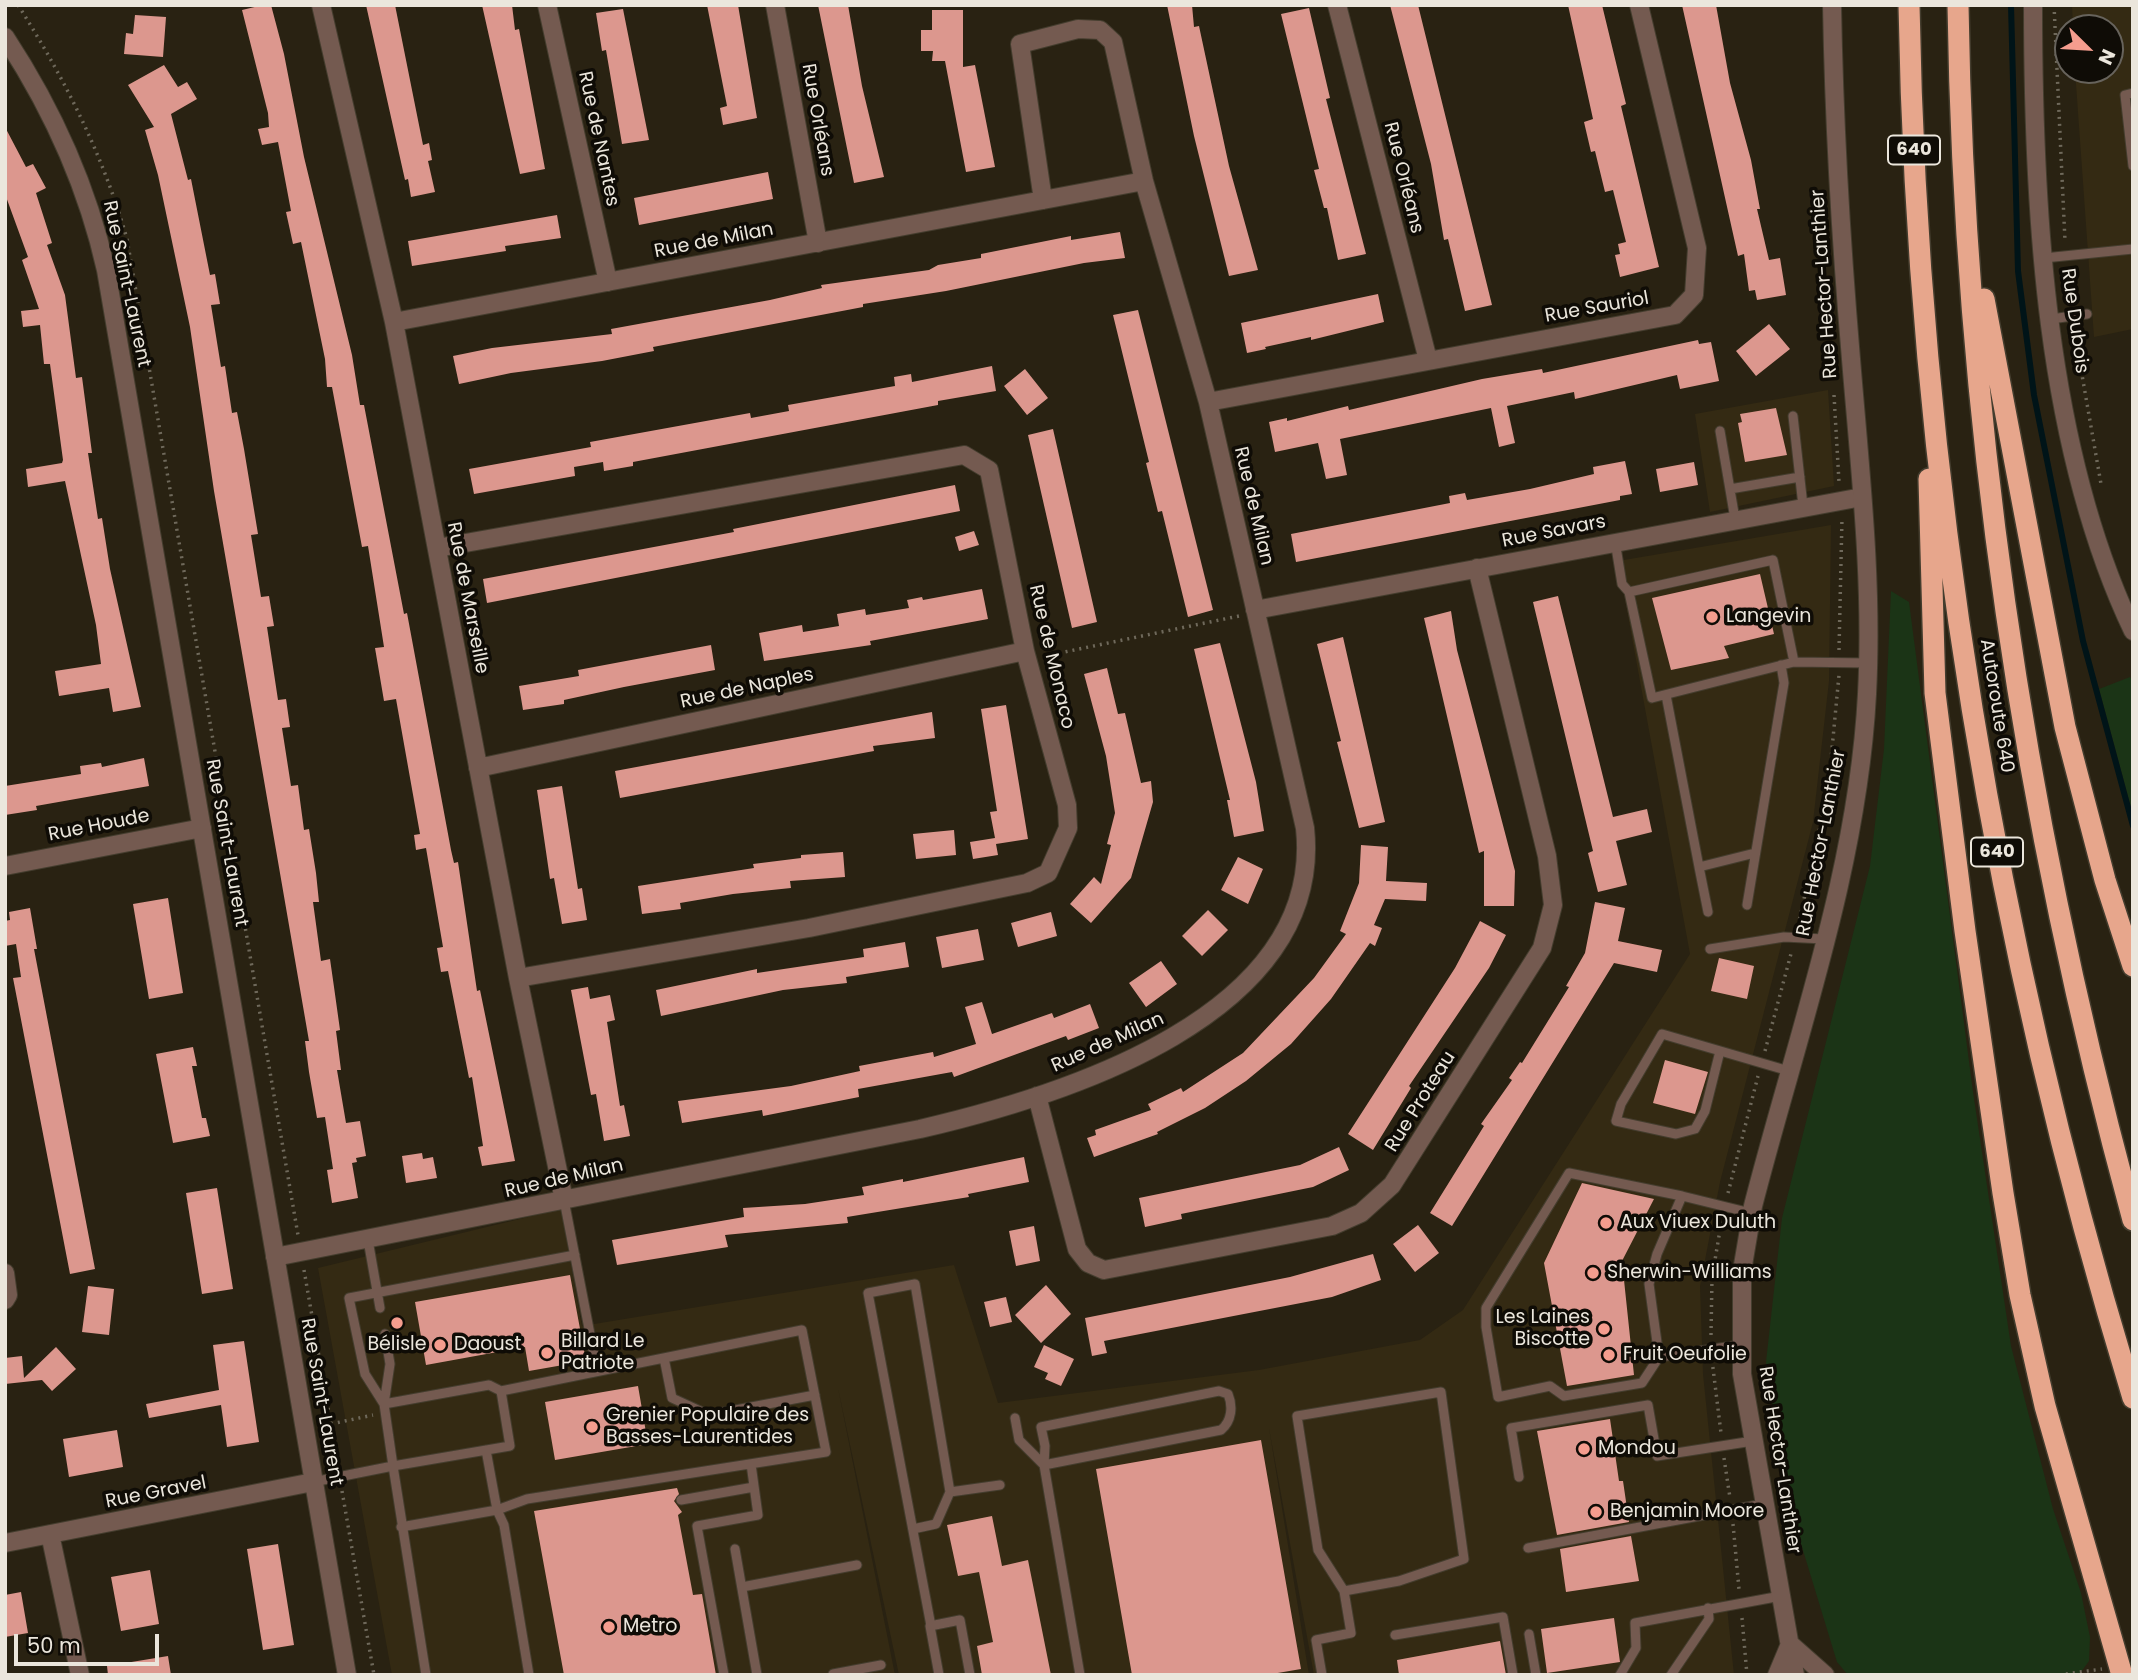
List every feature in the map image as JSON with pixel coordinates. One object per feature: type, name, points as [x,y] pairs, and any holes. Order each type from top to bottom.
[{"type":"highway","name":"Autoroute 640","points":[[1909,5],[1923,295],[1952,571],[1996,846],[2054,1115],[2133,1398]]},
{"type":"highway","name":"Autoroute 640","points":[[1958,5],[1966,205],[1989,472],[2026,734],[2064,938],[2133,1220]]},
{"type":"highway","points":[[1966,205],[2065,727],[2105,880],[2133,966]]},
{"type":"highway","points":[[1923,295],[1936,693],[1991,1117],[2015,1268],[2039,1382],[2121,1671]]},
{"type":"street","name":"Rue de Marseille","points":[[321,5],[394,322],[518,978],[564,1200]]},
{"type":"street","name":"Rue de Nantes","points":[[547,5],[608,282]]},
{"type":"street","name":"Rue Orléans","points":[[775,5],[818,243]]},
{"type":"street","name":"Rue Orléans","points":[[1336,5],[1428,360]]},
{"type":"street","name":"Rue Sauriol","points":[[1208,402],[1675,315],[1694,295],[1697,248],[1639,5]]},
{"type":"street","name":"Rue Hector-Lanthier","points":[[1795,1675],[1763,1504],[1740,1345],[1742,1271],[1751,1213],[1824,939],[1853,814],[1863,744],[1869,606],[1841,231],[1832,5]]},
{"type":"street","name":"Rue Dubois","points":[[2033,5],[2035,122],[2051,319],[2072,444],[2087,509],[2104,566],[2133,631]]},
{"type":"street","name":"Rue de Milan","points":[[275,1257],[920,1129],[1037,1096],[1132,1058],[1195,1023],[1227,999],[1278,941],[1294,913],[1307,871],[1305,828],[1248,613],[1208,402],[1144,181],[1113,43],[1100,30],[1078,29],[1020,44],[1043,200]]},
{"type":"street","name":"Rue Saint-Laurent","points":[[5,37],[50,110],[82,183],[96,228],[117,330],[347,1675]]},
{"type":"street","name":"Rue de Milan","points":[[394,322],[1144,181]]},
{"type":"street","name":"Rue de Monaco","points":[[437,548],[964,455],[989,470],[1026,651],[1067,805],[1069,828],[1048,873],[1027,883],[809,928],[518,978]]},
{"type":"street","name":"Rue Savars","points":[[1248,613],[1615,541],[1862,497]]},
{"type":"street","name":"Rue Proteau","points":[[1037,1096],[1075,1244],[1084,1259],[1098,1268],[1115,1270],[1332,1226],[1361,1213],[1385,1193],[1536,958],[1546,938],[1552,916],[1554,894],[1549,864],[1477,568]]},
{"type":"street","name":"Rue de Naples","points":[[478,768],[1026,651]]},
{"type":"street","name":"Rue Houde","points":[[5,866],[202,828]]},
{"type":"street","points":[[5,1273],[8,1295],[5,1300]]},
{"type":"street","name":"Rue Gravel","points":[[5,1543],[313,1482]]},
{"type":"street","points":[[50,1534],[80,1675]]},
{"type":"street","points":[[1777,1675],[1790,1644],[1825,1675]]},
{"type":"lane","points":[[2133,93],[2125,95],[2133,166]]},
{"type":"lane","points":[[2044,258],[2133,249]]},
{"type":"lane","points":[[2051,319],[2087,314]]},
{"type":"lane","points":[[1793,415],[1803,506]]},
{"type":"lane","points":[[1720,431],[1735,519]]},
{"type":"lane","points":[[1730,489],[1800,477]]},
{"type":"lane","points":[[1615,541],[1622,584],[1629,592],[1652,698],[1794,662],[1868,663]]},
{"type":"lane","points":[[1629,592],[1773,560],[1794,662]]},
{"type":"lane","points":[[1747,905],[1784,683],[1781,666]]},
{"type":"lane","points":[[1666,695],[1708,912]]},
{"type":"lane","points":[[1699,867],[1755,853]]},
{"type":"lane","points":[[1710,949],[1784,937],[1824,939]]},
{"type":"lane","points":[[1720,1051],[1705,1111],[1695,1129],[1676,1134],[1616,1121],[1621,1104],[1662,1034],[1789,1071]]},
{"type":"lane","points":[[1682,1196],[1657,1254],[1649,1284],[1659,1357],[1642,1382],[1564,1396],[1550,1386],[1498,1397],[1485,1315],[1569,1173],[1682,1196],[1751,1213]]},
{"type":"lane","points":[[564,1200],[597,1370]]},
{"type":"lane","points":[[368,1240],[380,1308]]},
{"type":"lane","points":[[384,1408],[365,1374],[349,1298],[575,1255]]},
{"type":"lane","points":[[913,1529],[936,1524],[950,1492],[915,1284],[868,1293],[939,1675]]},
{"type":"lane","points":[[384,1408],[489,1385],[501,1391],[802,1330],[825,1452],[527,1499],[497,1510],[401,1527]]},
{"type":"lane","points":[[385,1334],[390,1364],[384,1408],[426,1675]]},
{"type":"lane","points":[[1659,1357],[1740,1345]]},
{"type":"lane","points":[[664,1358],[672,1398],[709,1415],[815,1395]]},
{"type":"lane","points":[[313,1482],[510,1446],[501,1391]]},
{"type":"lane","points":[[1044,1465],[1221,1430],[1229,1419],[1230,1398],[1228,1394],[1219,1391],[1041,1427],[1045,1446],[1044,1465],[1080,1675]]},
{"type":"lane","points":[[1322,1675],[1316,1640],[1351,1633],[1344,1591],[1318,1550],[1297,1416],[1441,1392],[1464,1559],[1399,1581],[1344,1591]]},
{"type":"lane","points":[[1519,1477],[1511,1428],[1570,1416],[1648,1405],[1657,1456],[1753,1441]]},
{"type":"lane","points":[[1014,1418],[1019,1440],[1044,1465]]},
{"type":"lane","points":[[486,1450],[497,1510],[504,1525],[529,1675]]},
{"type":"lane","points":[[724,1675],[697,1526],[758,1515],[751,1464]]},
{"type":"lane","points":[[950,1492],[1000,1485]]},
{"type":"lane","points":[[681,1500],[754,1487]]},
{"type":"lane","points":[[1528,1548],[1763,1504]]},
{"type":"lane","points":[[735,1549],[757,1675]]},
{"type":"lane","points":[[742,1587],[857,1565]]},
{"type":"lane","points":[[1620,1675],[1636,1648],[1635,1623],[1780,1596]]},
{"type":"lane","points":[[1671,1675],[1709,1619],[1708,1608]]},
{"type":"lane","points":[[1395,1635],[1503,1617],[1513,1675]]},
{"type":"lane","points":[[931,1626],[960,1620],[970,1675]]},
{"type":"lane","points":[[1529,1634],[1536,1675]]},
{"type":"lane","points":[[831,1674],[881,1665]]},
{"type":"path","name":"Rue Saint-Laurent","points":[[18,5],[58,71],[93,139],[127,239],[296,1225]]},
{"type":"path","points":[[2054,5],[2066,256],[2072,316],[2104,494]]},
{"type":"path","points":[[1839,651],[1842,517]]},
{"type":"path","points":[[1044,656],[1248,613]]},
{"type":"path","name":"Rue Hector-Lanthier","points":[[1798,926],[1828,791],[1839,674]]},
{"type":"path","points":[[222,824],[228,822]]},
{"type":"path","name":"Rue Hector-Lanthier","points":[[1765,1049],[1792,948]]},
{"type":"path","points":[[1727,1197],[1758,1075]]},
{"type":"path","points":[[1711,1337],[1712,1278],[1722,1217]]},
{"type":"path","name":"Rue Saint-Laurent","points":[[304,1271],[336,1456]]},
{"type":"path","points":[[1712,1361],[1721,1434]]},
{"type":"path","points":[[331,1424],[384,1408]]},
{"type":"path","points":[[1724,1458],[1730,1493]]},
{"type":"path","name":"Rue Saint-Laurent","points":[[344,1501],[374,1675]]},
{"type":"path","points":[[1733,1525],[1739,1594]]},
{"type":"path","points":[[1742,1612],[1746,1675]]},
{"type":"path","points":[[2059,1675],[2121,1671]]},
{"type":"shaded area","points":[[2072,5],[2133,5],[2133,329],[2094,337],[2076,84],[2124,84],[2124,14],[2072,14]]},
{"type":"shaded area","points":[[1828,390],[1834,486],[1710,512],[1695,414]]},
{"type":"shaded area","points":[[1831,525],[1829,681],[1813,822],[1720,1182],[1700,1286],[1703,1374],[1734,1675],[1314,1675],[1269,1428],[1309,1675],[899,1675],[838,1388],[895,1675],[392,1675],[318,1268],[561,1209],[582,1326],[954,1265],[998,1403],[1259,1370],[1420,1340],[1463,1310],[1690,954],[1618,561]]},
{"type":"green space","points":[[1891,591],[1909,602],[1973,1092],[2011,1346],[2053,1509],[2081,1593],[2090,1637],[2089,1661],[2079,1675],[1848,1675],[1837,1662],[1784,1488],[1766,1362],[1782,1218],[1870,866],[1884,749]]},
{"type":"green space","points":[[2130,677],[2133,681],[2133,815],[2099,689]]},
{"type":"building","points":[[271,5],[284,54],[304,157],[352,355],[360,405],[364,405],[404,614],[407,613],[451,850],[454,863],[458,862],[477,991],[480,990],[515,1161],[482,1166],[478,1147],[483,1146],[472,1077],[469,1078],[448,971],[441,972],[437,948],[443,947],[426,848],[416,850],[414,835],[420,834],[396,699],[384,701],[375,648],[384,647],[368,546],[362,547],[332,387],[327,387],[325,359],[301,242],[293,244],[286,212],[291,211],[278,142],[262,145],[258,129],[269,127],[268,113],[242,10]]},
{"type":"building","points":[[366,5],[395,5],[423,145],[429,143],[432,160],[428,161],[435,192],[411,197]]},
{"type":"building","points":[[482,5],[512,5],[515,30],[519,29],[545,169],[520,174]]},
{"type":"building","points":[[707,5],[738,5],[757,118],[723,125],[720,108],[727,106]]},
{"type":"building","points":[[818,5],[848,5],[862,86],[884,177],[854,183]]},
{"type":"building","points":[[1167,5],[1192,5],[1194,27],[1199,26],[1229,166],[1258,270],[1229,276],[1194,136]]},
{"type":"building","points":[[1390,5],[1418,5],[1492,305],[1465,311],[1448,239],[1444,240],[1431,164]]},
{"type":"building","points":[[1568,5],[1602,5],[1626,104],[1621,106],[1659,267],[1620,277],[1615,255],[1620,254],[1618,244],[1626,242],[1613,190],[1605,192],[1595,151],[1591,152],[1584,122],[1593,119]]},
{"type":"building","points":[[1682,5],[1716,5],[1730,83],[1751,160],[1760,209],[1757,209],[1769,260],[1780,258],[1786,295],[1757,300],[1755,290],[1749,291],[1744,254],[1738,256]]},
{"type":"building","points":[[1309,8],[1330,98],[1326,99],[1366,254],[1338,260],[1327,208],[1324,208],[1314,170],[1319,169],[1281,14]]},
{"type":"building","points":[[623,9],[649,140],[622,144],[606,50],[602,51],[596,13]]},
{"type":"building","points":[[932,10],[963,10],[963,67],[975,65],[995,167],[966,172],[945,61],[932,61],[933,51],[921,51],[921,30],[932,30]]},
{"type":"building","points":[[135,15],[166,17],[163,57],[124,54],[126,33],[133,34]]},
{"type":"building","points":[[164,65],[178,87],[187,82],[197,99],[171,114],[188,180],[191,179],[210,275],[215,274],[220,304],[211,305],[221,367],[225,366],[232,413],[237,412],[244,449],[258,534],[251,535],[261,597],[269,596],[274,626],[267,627],[278,700],[286,699],[290,727],[282,728],[291,786],[298,785],[304,830],[309,829],[319,902],[313,902],[321,961],[330,959],[340,1030],[336,1031],[341,1070],[337,1070],[346,1123],[360,1121],[366,1156],[356,1158],[357,1162],[352,1163],[358,1198],[332,1203],[327,1170],[333,1169],[325,1117],[317,1118],[309,1072],[305,1041],[309,1041],[214,491],[190,327],[158,175],[145,130],[154,127],[128,85]]},
{"type":"building","points":[[5,127],[26,167],[33,164],[46,188],[36,193],[52,243],[47,245],[65,295],[76,378],[82,377],[92,453],[88,453],[98,519],[102,518],[110,569],[141,707],[113,712],[109,688],[59,696],[55,671],[101,664],[96,625],[65,481],[28,487],[26,469],[62,463],[63,460],[50,364],[44,364],[40,325],[23,327],[21,311],[39,309],[22,260],[28,257],[5,194]]},
{"type":"building","points":[[768,172],[773,199],[639,225],[634,198]]},
{"type":"building","points":[[557,215],[561,238],[505,246],[506,251],[412,266],[408,241]]},
{"type":"building","points":[[1120,232],[1125,258],[1084,263],[946,291],[863,304],[863,307],[653,347],[654,351],[602,361],[511,373],[459,384],[453,356],[492,348],[612,334],[611,329],[770,300],[822,288],[821,285],[929,270],[938,265],[981,258],[981,254],[1071,236],[1071,240]]},
{"type":"building","points":[[1378,294],[1384,322],[1247,353],[1241,323]]},
{"type":"building","points":[[1138,310],[1213,610],[1188,617],[1162,511],[1158,512],[1146,463],[1149,462],[1113,315]]},
{"type":"building","points":[[1769,324],[1790,349],[1756,376],[1736,351]]},
{"type":"building","points":[[1698,340],[1699,344],[1711,342],[1719,381],[1680,389],[1677,375],[1575,399],[1574,392],[1507,406],[1515,443],[1499,447],[1491,408],[1340,439],[1347,475],[1326,479],[1318,443],[1275,452],[1269,422],[1287,418],[1287,421],[1348,406],[1349,410],[1482,379],[1542,369],[1543,373]]},
{"type":"building","points":[[992,366],[996,391],[938,401],[938,405],[633,462],[633,466],[604,471],[603,462],[574,467],[575,476],[474,494],[469,469],[591,447],[590,442],[750,413],[751,418],[789,411],[788,405],[895,386],[894,377],[911,374],[912,382]]},
{"type":"building","points":[[1025,369],[1048,398],[1027,415],[1004,386]]},
{"type":"building","points":[[1776,408],[1787,455],[1745,462],[1738,423],[1742,422],[1740,414]]},
{"type":"building","points":[[1053,429],[1097,622],[1072,628],[1028,435]]},
{"type":"building","points":[[1625,461],[1632,494],[1620,496],[1620,500],[1296,562],[1291,534],[1450,503],[1449,496],[1465,493],[1467,500],[1530,489],[1594,474],[1593,467]]},
{"type":"building","points":[[1694,462],[1698,485],[1660,492],[1656,469]]},
{"type":"building","points":[[955,485],[960,511],[487,603],[483,579],[734,532],[733,529]]},
{"type":"building","points":[[974,531],[979,545],[959,551],[955,537]]},
{"type":"building","points":[[1760,574],[1774,634],[1724,646],[1729,658],[1671,670],[1652,598]]},
{"type":"building","points":[[982,589],[988,619],[870,641],[871,645],[764,661],[759,633],[802,625],[803,632],[839,626],[837,614],[865,609],[866,615],[909,608],[907,600],[922,597],[923,600]]},
{"type":"building","points":[[1558,596],[1613,817],[1647,809],[1652,832],[1616,841],[1627,885],[1598,892],[1588,853],[1593,851],[1533,602]]},
{"type":"building","points":[[1451,611],[1457,650],[1515,871],[1514,906],[1484,906],[1484,851],[1479,853],[1424,618]]},
{"type":"building","points":[[1343,637],[1385,822],[1359,828],[1337,742],[1341,741],[1317,644]]},
{"type":"building","points":[[1220,643],[1256,782],[1264,831],[1234,837],[1227,800],[1230,800],[1194,649]]},
{"type":"building","points":[[711,645],[715,670],[564,700],[564,704],[523,710],[519,686],[579,676],[578,670]]},
{"type":"building","points":[[1107,668],[1118,714],[1125,713],[1141,783],[1151,781],[1153,802],[1131,878],[1091,923],[1070,904],[1094,877],[1101,884],[1111,845],[1107,844],[1115,813],[1106,756],[1084,674]]},
{"type":"building","points":[[1006,705],[1028,839],[996,844],[998,855],[973,859],[970,842],[995,838],[990,812],[997,811],[981,709]]},
{"type":"building","points":[[932,712],[935,738],[873,746],[874,751],[620,798],[615,771]]},
{"type":"building","points":[[144,758],[149,786],[36,806],[37,810],[5,815],[5,786],[81,774],[80,766],[101,763],[102,767]]},
{"type":"building","points":[[562,786],[578,889],[582,888],[587,920],[562,924],[554,878],[550,879],[537,790]]},
{"type":"building","points":[[954,830],[956,855],[916,859],[913,834]]},
{"type":"building","points":[[1361,845],[1388,847],[1386,881],[1427,883],[1426,901],[1385,899],[1374,925],[1382,928],[1375,946],[1370,943],[1331,999],[1291,1044],[1246,1081],[1205,1108],[1157,1132],[1158,1134],[1094,1157],[1087,1138],[1096,1135],[1095,1130],[1151,1110],[1148,1104],[1181,1088],[1183,1092],[1243,1053],[1314,978],[1346,934],[1340,931],[1359,883]]},
{"type":"building","points":[[843,852],[845,877],[790,881],[791,888],[680,903],[681,909],[642,914],[638,886],[754,868],[753,864],[801,858],[801,855]]},
{"type":"building","points":[[1238,857],[1263,869],[1248,904],[1221,890]]},
{"type":"building","points":[[168,898],[183,993],[149,999],[133,904]]},
{"type":"building","points":[[1595,902],[1625,908],[1618,941],[1662,950],[1657,972],[1614,963],[1452,1226],[1430,1213],[1484,1126],[1481,1124],[1512,1080],[1509,1078],[1520,1062],[1522,1063],[1569,987],[1566,986],[1585,953]]},
{"type":"building","points":[[30,908],[37,949],[34,949],[95,1269],[70,1274],[13,978],[21,977],[16,944],[5,946],[5,921],[10,920],[9,912]]},
{"type":"building","points":[[1208,910],[1228,930],[1202,956],[1182,936]]},
{"type":"building","points":[[1051,912],[1057,936],[1018,947],[1011,923]]},
{"type":"building","points":[[1480,921],[1506,935],[1489,968],[1409,1086],[1411,1088],[1373,1150],[1348,1134],[1455,968]]},
{"type":"building","points":[[978,929],[984,960],[942,968],[936,937]]},
{"type":"building","points":[[905,942],[909,967],[846,977],[847,983],[783,990],[661,1016],[656,990],[757,969],[757,973],[864,957],[863,949]]},
{"type":"building","points":[[1719,958],[1754,966],[1747,999],[1711,991]]},
{"type":"building","points":[[1161,961],[1177,984],[1146,1007],[1129,983]]},
{"type":"building","points":[[588,987],[590,999],[610,995],[615,1020],[607,1022],[620,1106],[624,1105],[630,1136],[604,1141],[596,1094],[591,1095],[571,990]]},
{"type":"building","points":[[982,1002],[992,1034],[1052,1013],[1054,1018],[1090,1004],[1099,1028],[1068,1040],[1066,1036],[954,1077],[952,1072],[858,1089],[859,1097],[763,1116],[762,1110],[682,1123],[678,1101],[791,1086],[860,1071],[859,1066],[933,1052],[934,1057],[976,1044],[965,1007]]},
{"type":"building","points":[[193,1047],[197,1066],[192,1066],[202,1118],[206,1118],[210,1136],[173,1143],[156,1054]]},
{"type":"building","points":[[1665,1060],[1708,1072],[1695,1114],[1653,1103]]},
{"type":"building","points":[[1339,1147],[1349,1170],[1313,1187],[1181,1214],[1182,1219],[1145,1227],[1139,1198],[1300,1165]]},
{"type":"building","points":[[422,1153],[423,1159],[433,1157],[437,1178],[406,1183],[402,1156]]},
{"type":"building","points":[[1024,1157],[1029,1182],[968,1194],[969,1197],[847,1217],[848,1223],[725,1235],[728,1247],[617,1265],[612,1240],[744,1217],[743,1208],[805,1204],[864,1195],[862,1187],[903,1179],[903,1182]]},
{"type":"building","points":[[1582,1183],[1654,1199],[1622,1261],[1634,1375],[1567,1386],[1544,1263]]},
{"type":"building","points":[[217,1188],[233,1289],[202,1294],[186,1193]]},
{"type":"building","points":[[1418,1225],[1439,1253],[1415,1272],[1393,1244]]},
{"type":"building","points":[[1034,1226],[1040,1261],[1016,1266],[1009,1231]]},
{"type":"building","points":[[1373,1254],[1381,1280],[1332,1297],[1104,1341],[1107,1353],[1092,1356],[1085,1318],[1290,1277]]},
{"type":"building","points":[[570,1275],[586,1361],[529,1371],[525,1347],[426,1365],[415,1302]]},
{"type":"building","points":[[1046,1285],[1071,1314],[1041,1343],[1015,1315]]},
{"type":"building","points":[[88,1286],[114,1289],[109,1335],[82,1332]]},
{"type":"building","points":[[1006,1297],[1012,1322],[990,1327],[984,1302]]},
{"type":"building","points":[[244,1341],[259,1442],[227,1447],[221,1405],[149,1418],[146,1404],[219,1390],[213,1345]]},
{"type":"building","points":[[1044,1345],[1074,1359],[1061,1386],[1045,1379],[1048,1373],[1034,1367]]},
{"type":"building","points":[[56,1347],[76,1369],[52,1391],[42,1380],[5,1384],[5,1358],[22,1356],[24,1378]]},
{"type":"building","points":[[638,1386],[648,1444],[555,1460],[545,1402]]},
{"type":"building","points":[[1610,1419],[1619,1481],[1623,1481],[1629,1522],[1557,1535],[1537,1431]]},
{"type":"building","points":[[117,1430],[123,1467],[69,1477],[63,1439]]},
{"type":"building","points":[[1261,1440],[1301,1669],[1266,1675],[1132,1675],[1096,1469]]},
{"type":"building","points":[[677,1488],[679,1494],[674,1501],[682,1512],[678,1515],[693,1595],[702,1594],[716,1675],[564,1675],[534,1511]]},
{"type":"building","points":[[992,1516],[1002,1566],[1028,1560],[1051,1675],[982,1675],[977,1646],[993,1642],[979,1572],[958,1576],[947,1525]]},
{"type":"building","points":[[1631,1536],[1639,1581],[1566,1592],[1560,1549]]},
{"type":"building","points":[[278,1544],[294,1645],[263,1650],[247,1549]]},
{"type":"building","points":[[150,1570],[159,1624],[121,1631],[111,1577]]},
{"type":"building","points":[[21,1592],[28,1633],[5,1637],[5,1595]]},
{"type":"building","points":[[1614,1618],[1620,1662],[1547,1673],[1541,1629]]},
{"type":"building","points":[[1500,1641],[1506,1675],[1399,1675],[1397,1660]]},
{"type":"building","points":[[168,1656],[171,1675],[108,1675],[107,1666]]},
{"type":"waterway","points":[[2011,5],[2018,271],[2034,395],[2083,641],[2133,826]]},
{"type":"place","name":"Langevin","points":[[1712,617]]},
{"type":"place","name":"Aux Viuex Duluth","points":[[1606,1223]]},
{"type":"place","name":"Sherwin-Williams","points":[[1593,1273]]},
{"type":"place","name":"Bélisle","points":[[397,1323]]},
{"type":"place","name":"Les Laines Biscotte","points":[[1604,1329]]},
{"type":"place","name":"Daoust","points":[[440,1345]]},
{"type":"place","name":"Billard Le Patriote","points":[[547,1353]]},
{"type":"place","name":"Fruit Oeufolie","points":[[1609,1355]]},
{"type":"place","name":"Grenier Populaire des Basses-Laurentides","points":[[592,1427]]},
{"type":"place","name":"Mondou","points":[[1584,1449]]},
{"type":"place","name":"Benjamin Moore","points":[[1596,1512]]},
{"type":"place","name":"Metro","points":[[609,1627]]}]
